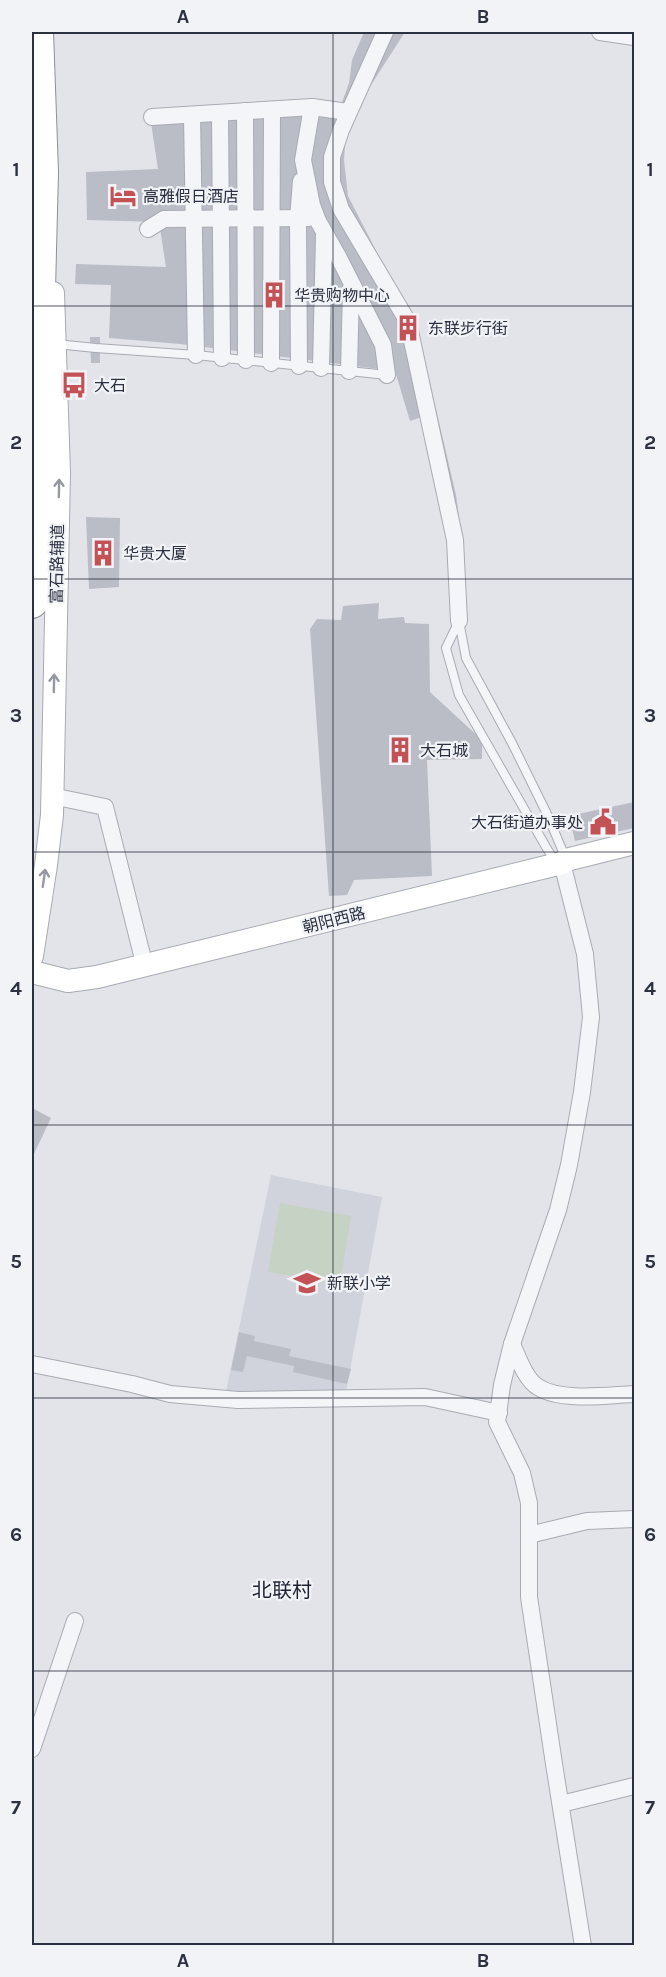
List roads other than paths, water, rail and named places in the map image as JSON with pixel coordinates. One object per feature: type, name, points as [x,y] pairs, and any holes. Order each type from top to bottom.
[{"type":"highway","points":[[32,603],[43,172],[38,32]]},
{"type":"main road","name":"富石路辅道","points":[[32,956],[46,865],[52,796],[59,473],[51,232],[43,172]]},
{"type":"main road","name":"朝阳西路","points":[[32,972],[68,981],[145,967],[634,843]]},
{"type":"street","points":[[385,32],[348,112],[332,157],[332,182],[342,209],[408,322],[455,540],[459,621]]},
{"type":"street","points":[[600,32],[634,37]]},
{"type":"street","points":[[152,117],[312,107],[348,112]]},
{"type":"street","points":[[299,366],[298,219],[303,160],[312,107]]},
{"type":"street","points":[[271,363],[272,110]]},
{"type":"street","points":[[245,111],[246,360]]},
{"type":"street","points":[[220,113],[222,358]]},
{"type":"street","points":[[192,115],[196,355]]},
{"type":"street","points":[[303,160],[312,205],[320,226],[383,345],[387,375]]},
{"type":"street","points":[[148,230],[164,219],[298,219],[320,226]]},
{"type":"street","points":[[320,226],[321,368]]},
{"type":"street","points":[[349,371],[351,283]]},
{"type":"street","points":[[52,796],[105,807],[145,967]]},
{"type":"street","points":[[564,861],[585,954],[591,1017],[582,1092],[569,1165],[558,1210],[512,1344],[502,1385],[497,1422],[522,1473],[529,1503],[529,1597],[583,1946]]},
{"type":"street","points":[[512,1344],[537,1387],[574,1395],[634,1394]]},
{"type":"street","points":[[32,1364],[171,1394],[238,1400],[424,1397],[499,1413]]},
{"type":"street","points":[[529,1535],[587,1521],[634,1519]]},
{"type":"street","points":[[32,1749],[75,1621]]},
{"type":"street","points":[[561,1804],[634,1786]]},
{"type":"lane","points":[[55,344],[196,355],[387,375]]},
{"type":"lane","points":[[459,621],[466,658],[547,814],[564,861],[554,860],[459,695],[446,648],[459,621]]},
{"type":"place","name":"高雅假日酒店","points":[[123,196]]},
{"type":"place","name":"华贵购物中心","points":[[274,295]]},
{"type":"place","name":"东联步行街","points":[[408,328]]},
{"type":"place","name":"大石","points":[[74,385]]},
{"type":"place","name":"华贵大厦","points":[[103,553]]},
{"type":"place","name":"大石城","points":[[400,750]]},
{"type":"place","name":"大石街道办事处","points":[[603,822]]},
{"type":"place","name":"新联小学","points":[[307,1283]]},
{"type":"district","name":"北联村","points":[[282,1590]]}]
